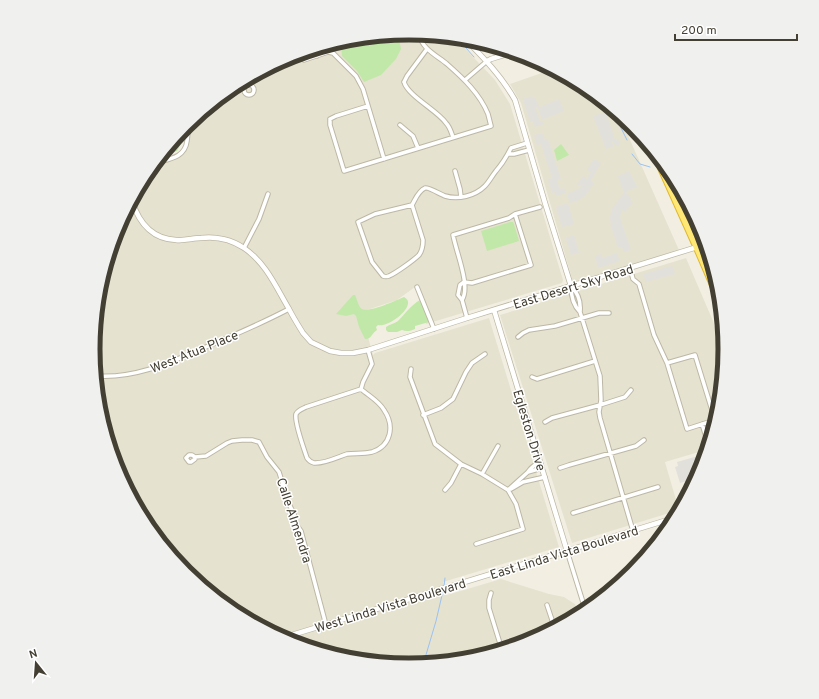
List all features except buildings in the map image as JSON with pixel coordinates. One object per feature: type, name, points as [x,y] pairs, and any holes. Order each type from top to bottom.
[{"type":"highway","points":[[663,172],[711,280]]},
{"type":"street","points":[[368,106],[330,118],[330,124],[344,171],[490,126],[488,114],[480,98],[465,80],[427,49],[421,41]]},
{"type":"street","points":[[474,47],[487,61],[515,100],[571,286],[576,291],[580,312],[601,380],[600,418],[634,531]]},
{"type":"street","points":[[427,49],[403,82],[408,89],[428,108],[447,123],[453,137]]},
{"type":"street","points":[[304,60],[332,51],[356,76],[363,89],[384,159]]},
{"type":"street","points":[[465,80],[487,61],[505,55]]},
{"type":"street","points":[[400,125],[413,136],[418,148]]},
{"type":"street","points":[[165,160],[179,156],[184,151],[188,134]]},
{"type":"street","points":[[412,205],[423,240],[422,250],[416,258],[390,276],[383,276],[372,262],[358,222],[375,214],[412,205],[419,193],[425,188],[429,188],[436,193],[451,198],[475,193],[486,186],[511,148],[527,142]]},
{"type":"street","points":[[508,154],[529,150]]},
{"type":"street","points":[[454,171],[461,197]]},
{"type":"street","points":[[244,248],[254,230],[268,194]]},
{"type":"street","points":[[464,282],[453,235],[540,207]]},
{"type":"street","name":"East Desert Sky Road","points":[[134,208],[142,223],[158,236],[176,240],[215,238],[232,242],[244,248],[264,266],[303,333],[311,342],[330,351],[341,353],[353,353],[368,350],[467,318],[697,248],[701,245]]},
{"type":"street","points":[[464,282],[472,283],[531,265],[515,214]]},
{"type":"street","points":[[630,268],[633,279],[639,284],[654,335],[667,363],[686,429],[710,422]]},
{"type":"street","points":[[464,282],[460,285],[458,295],[462,300],[467,318]]},
{"type":"street","points":[[417,287],[436,328]]},
{"type":"street","name":"West Atua Place","points":[[102,376],[123,376],[156,368],[261,323],[289,309]]},
{"type":"street","name":"Egleston Drive","points":[[494,310],[567,551]]},
{"type":"street","points":[[518,336],[529,330],[555,326],[599,313],[609,313]]},
{"type":"street","points":[[361,390],[363,382],[372,364],[368,350]]},
{"type":"street","points":[[423,414],[441,408],[453,398],[472,363],[485,354]]},
{"type":"street","points":[[667,363],[695,355],[713,412]]},
{"type":"street","points":[[532,377],[537,379],[595,361]]},
{"type":"street","points":[[411,369],[410,377],[435,444],[462,464],[508,490],[516,504],[523,529],[476,544]]},
{"type":"street","points":[[361,390],[374,399],[384,409],[391,423],[390,434],[385,443],[380,449],[370,453],[347,454],[319,463],[309,461],[296,422],[296,415],[299,410],[361,390]]},
{"type":"street","points":[[545,422],[552,418],[625,397],[630,390]]},
{"type":"street","points":[[702,424],[706,437]]},
{"type":"street","name":"Calle Almendra","points":[[195,457],[206,456],[232,441],[252,440],[259,442],[267,457],[279,472],[287,500],[294,514],[296,524],[301,531],[326,625]]},
{"type":"street","points":[[560,468],[636,446],[644,440]]},
{"type":"street","points":[[482,474],[498,446]]},
{"type":"street","points":[[508,490],[534,465],[540,462]]},
{"type":"street","points":[[445,490],[462,464]]},
{"type":"street","points":[[528,472],[542,468]]},
{"type":"street","points":[[528,472],[534,479]]},
{"type":"street","points":[[508,490],[523,482],[544,477]]},
{"type":"street","points":[[573,513],[658,487]]},
{"type":"street","name":"East Linda Vista Boulevard","points":[[474,579],[668,520]]},
{"type":"street","points":[[567,551],[584,605]]},
{"type":"street","name":"West Linda Vista Boulevard","points":[[291,635],[474,579]]},
{"type":"street","points":[[491,593],[488,600],[489,608],[501,645]]},
{"type":"street","points":[[547,605],[553,623]]},
{"type":"shaded area","points":[[410,40],[461,45],[495,80],[510,104],[563,280],[562,283],[426,324],[415,287],[397,300],[361,312],[373,355],[375,353],[489,318],[559,547],[443,582],[447,595],[501,579],[549,594],[564,597],[575,604],[577,610],[546,627],[509,643],[470,653],[410,659],[369,656],[349,653],[310,643],[255,618],[221,595],[205,582],[177,554],[164,538],[141,504],[116,449],[106,410],[100,350],[106,289],[116,250],[124,231],[141,195],[163,163],[183,155],[187,150],[191,131],[221,104],[255,81],[310,56],[349,46]]},
{"type":"shaded area","points":[[545,72],[581,92],[614,117],[624,127],[679,250],[573,282],[521,103],[510,84]]},
{"type":"shaded area","points":[[532,96],[533,99],[535,98],[539,107],[535,108],[540,121],[543,121],[544,124],[535,127],[533,121],[530,122],[523,99]]},
{"type":"shaded area","points":[[559,99],[564,111],[542,120],[538,108]]},
{"type":"shaded area","points":[[606,112],[615,140],[618,139],[620,144],[616,146],[613,141],[614,146],[606,149],[593,116]]},
{"type":"shaded area","points":[[542,133],[545,140],[548,139],[561,179],[557,180],[560,189],[564,188],[566,193],[556,196],[555,192],[552,193],[548,179],[552,178],[541,144],[537,145],[534,135]]},
{"type":"shaded area","points":[[594,159],[601,163],[591,180],[594,183],[584,197],[570,203],[567,194],[580,188],[581,186],[577,185],[583,176],[587,179],[591,172],[587,170]]},
{"type":"shaded area","points":[[629,171],[637,187],[625,193],[633,202],[625,212],[622,210],[620,217],[631,250],[624,252],[622,247],[618,248],[611,226],[610,217],[612,209],[624,193],[618,176]]},
{"type":"shaded area","points":[[568,203],[574,224],[562,227],[556,207]]},
{"type":"shaded area","points":[[574,235],[579,253],[571,255],[566,238]]},
{"type":"shaded area","points":[[617,253],[620,261],[598,268],[595,256],[601,254],[602,258]]},
{"type":"shaded area","points":[[686,258],[713,321],[718,338],[718,370],[713,410],[702,451],[665,462],[677,505],[673,512],[572,543],[500,315]]},
{"type":"shaded area","points":[[672,266],[675,274],[646,282],[643,274]]},
{"type":"shaded area","points":[[700,455],[694,469],[693,467],[691,469],[692,474],[690,480],[680,483],[675,467],[678,466],[677,462]]},
{"type":"green space","points":[[399,41],[401,49],[396,59],[381,75],[364,82],[357,71],[342,56],[341,48],[369,43]]},
{"type":"green space","points":[[183,139],[183,140],[177,151],[170,153]]},
{"type":"green space","points":[[561,144],[569,155],[557,161],[554,150]]},
{"type":"green space","points":[[513,222],[514,224],[519,241],[487,251],[481,231]]},
{"type":"green space","points":[[353,295],[355,295],[361,308],[366,310],[383,306],[404,297],[408,300],[408,305],[401,315],[389,323],[378,325],[376,327],[377,330],[370,337],[365,339],[354,314],[346,316],[336,314]]},
{"type":"green space","points":[[420,300],[429,322],[415,326],[415,329],[410,331],[402,330],[397,332],[388,332],[386,330],[386,327],[398,321]]},
{"type":"waterway","points":[[463,45],[474,57]]},
{"type":"waterway","points":[[619,122],[627,140]]},
{"type":"waterway","points":[[632,154],[640,164],[650,167]]},
{"type":"waterway","points":[[444,586],[445,578]]},
{"type":"waterway","points":[[425,658],[443,591]]}]
